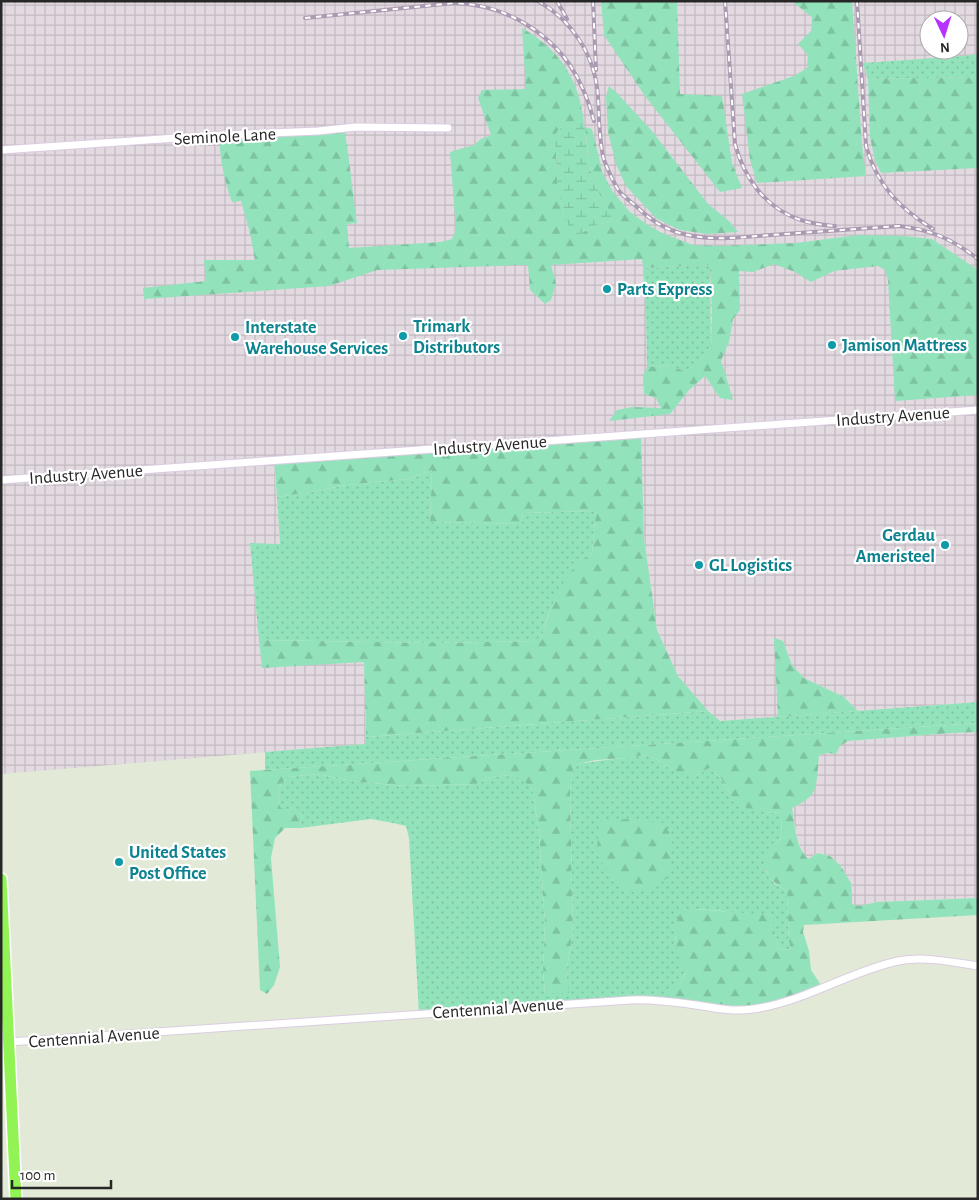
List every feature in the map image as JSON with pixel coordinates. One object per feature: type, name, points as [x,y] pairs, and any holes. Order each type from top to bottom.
[{"type":"main road","points":[[1,879],[5,1020],[9,1042],[16,1199]]},
{"type":"street","name":"Seminole Lane","points":[[1,150],[318,131],[356,127],[448,128]]},
{"type":"street","name":"Industry Avenue","points":[[1,480],[978,410]]},
{"type":"street","name":"Centennial Avenue","points":[[9,1042],[650,999],[750,1010],[810,993],[874,968],[898,961],[916,959],[978,966]]},
{"type":"shaded area","points":[[1,1],[978,1],[978,702],[858,711],[844,697],[804,678],[792,665],[783,641],[775,639],[778,717],[719,721],[710,714],[678,676],[657,630],[644,538],[641,434],[274,460],[280,544],[250,544],[262,667],[364,661],[366,744],[1,774]]},
{"type":"shaded area","points":[[978,732],[978,898],[877,902],[859,906],[852,904],[852,895],[840,865],[830,856],[818,853],[808,859],[797,839],[792,808],[804,802],[818,771],[819,755],[828,753],[848,741]]},
{"type":"green space","points":[[601,1],[677,1],[680,94],[722,96],[732,163],[742,188],[720,192],[645,96],[604,35]]},
{"type":"green space","points":[[791,1],[852,1],[866,176],[757,183],[750,160],[742,94],[794,76],[807,68],[808,55],[798,44],[811,31],[812,17]]},
{"type":"green space","points":[[522,28],[547,46],[557,56],[572,79],[578,93],[584,123],[564,123],[555,135],[558,189],[563,211],[578,235],[596,225],[616,221],[601,198],[591,172],[585,127],[592,129],[603,174],[613,192],[630,212],[662,233],[693,245],[796,243],[858,235],[932,239],[978,270],[978,395],[895,401],[888,280],[885,270],[878,266],[834,271],[811,282],[795,272],[774,264],[753,272],[739,271],[740,310],[733,319],[729,342],[721,361],[733,400],[720,398],[705,376],[689,390],[670,414],[609,421],[617,410],[632,407],[661,408],[656,398],[644,394],[643,376],[647,367],[672,366],[686,372],[711,347],[710,265],[643,268],[642,259],[551,265],[556,283],[551,300],[545,304],[530,290],[528,265],[377,270],[329,286],[144,299],[143,288],[206,281],[204,260],[255,260],[241,201],[232,202],[227,186],[221,161],[219,136],[344,128],[357,223],[347,224],[349,248],[441,242],[452,239],[456,230],[450,152],[474,145],[481,139],[491,135],[478,98],[482,90],[526,89]]},
{"type":"green space","points":[[978,54],[978,77],[868,79],[863,63],[919,59],[969,60],[969,55]]},
{"type":"green space","points":[[978,77],[978,168],[881,173],[875,160],[870,137],[868,79]]},
{"type":"green space","points":[[609,86],[652,131],[708,204],[729,221],[738,232],[708,234],[680,230],[657,219],[626,186],[616,164],[608,132],[606,96]]},
{"type":"green space","points":[[564,123],[584,123],[591,172],[601,198],[617,221],[596,225],[578,235],[570,229],[563,211],[558,189],[555,135]]},
{"type":"green space","points":[[710,265],[711,347],[686,372],[672,366],[647,367],[643,268]]},
{"type":"green space","points":[[641,434],[644,538],[657,630],[678,676],[708,711],[366,737],[364,662],[262,668],[259,640],[434,643],[541,641],[549,613],[561,586],[574,567],[592,552],[596,511],[523,513],[521,524],[430,522],[432,470],[408,479],[347,485],[277,497],[274,460]]},
{"type":"green space","points":[[432,470],[430,522],[521,524],[523,513],[596,511],[592,552],[573,569],[555,599],[547,618],[541,641],[434,643],[259,640],[250,543],[280,544],[277,497],[347,485],[408,479]]},
{"type":"green space","points":[[774,638],[783,641],[792,665],[804,678],[844,697],[858,711],[778,717]]},
{"type":"green space","points":[[978,702],[978,723],[265,770],[265,752],[365,744],[366,737],[708,711],[720,721]]},
{"type":"green space","points":[[978,723],[978,732],[848,741],[840,746],[836,754],[819,755],[814,791],[807,799],[792,808],[796,835],[800,848],[808,859],[818,853],[830,856],[840,865],[851,883],[852,904],[859,906],[877,902],[978,898],[978,915],[804,925],[803,932],[809,951],[811,970],[823,988],[750,1010],[671,1002],[668,994],[669,988],[679,984],[685,974],[675,934],[677,919],[681,912],[694,909],[772,915],[779,949],[791,950],[787,891],[770,878],[763,858],[773,845],[782,838],[781,813],[765,812],[744,807],[732,797],[721,778],[709,768],[695,776],[686,775],[646,755],[596,760],[574,765],[570,791],[573,932],[566,973],[569,993],[545,993],[543,972],[545,924],[539,834],[533,790],[522,779],[509,775],[492,777],[476,784],[406,786],[359,782],[316,774],[289,777],[281,783],[278,795],[280,807],[291,812],[302,812],[300,828],[285,828],[275,838],[271,858],[280,967],[274,985],[267,994],[260,990],[250,771]]},
{"type":"green space","points":[[646,755],[658,760],[671,769],[695,776],[709,768],[721,778],[732,797],[765,812],[781,813],[782,838],[773,845],[766,871],[774,883],[787,891],[791,950],[779,949],[774,930],[723,911],[694,909],[675,937],[685,973],[671,1002],[650,999],[419,1014],[409,838],[406,826],[371,819],[300,828],[302,812],[291,812],[280,807],[278,795],[281,783],[289,777],[316,774],[359,782],[406,786],[476,784],[492,777],[509,775],[522,778],[533,790],[539,835],[545,924],[543,972],[545,993],[568,993],[566,973],[573,932],[570,791],[574,765]]},
{"type":"green space","points":[[628,819],[664,823],[672,838],[671,860],[666,879],[650,890],[631,892],[623,887],[600,860],[597,848],[600,821]]},
{"type":"railway","points":[[538,1],[551,9],[572,29],[587,54],[596,81],[602,153],[615,184],[625,197],[660,225],[688,235],[719,238],[899,226],[941,236],[978,259]]},
{"type":"railway","points":[[557,1],[567,19]]},
{"type":"railway","points":[[593,1],[596,70]]},
{"type":"railway","points":[[725,1],[735,144],[744,169],[758,191],[788,215],[805,221],[835,226]]},
{"type":"railway","points":[[857,1],[866,146],[876,172],[891,194],[910,213],[933,229]]},
{"type":"railway","points":[[305,18],[454,3],[482,6],[499,11],[516,18],[538,32],[561,53],[570,64],[584,90],[594,121]]},
{"type":"place","name":"Parts Express","points":[[607,289]]},
{"type":"place","name":"Trimark Distributors","points":[[403,336]]},
{"type":"place","name":"Interstate Warehouse Services","points":[[235,337]]},
{"type":"place","name":"Jamison Mattress","points":[[832,345]]},
{"type":"place","name":"Gerdau Ameristeel","points":[[945,545]]},
{"type":"place","name":"GL Logistics","points":[[699,565]]},
{"type":"place","name":"United States Post Office","points":[[119,862]]}]
